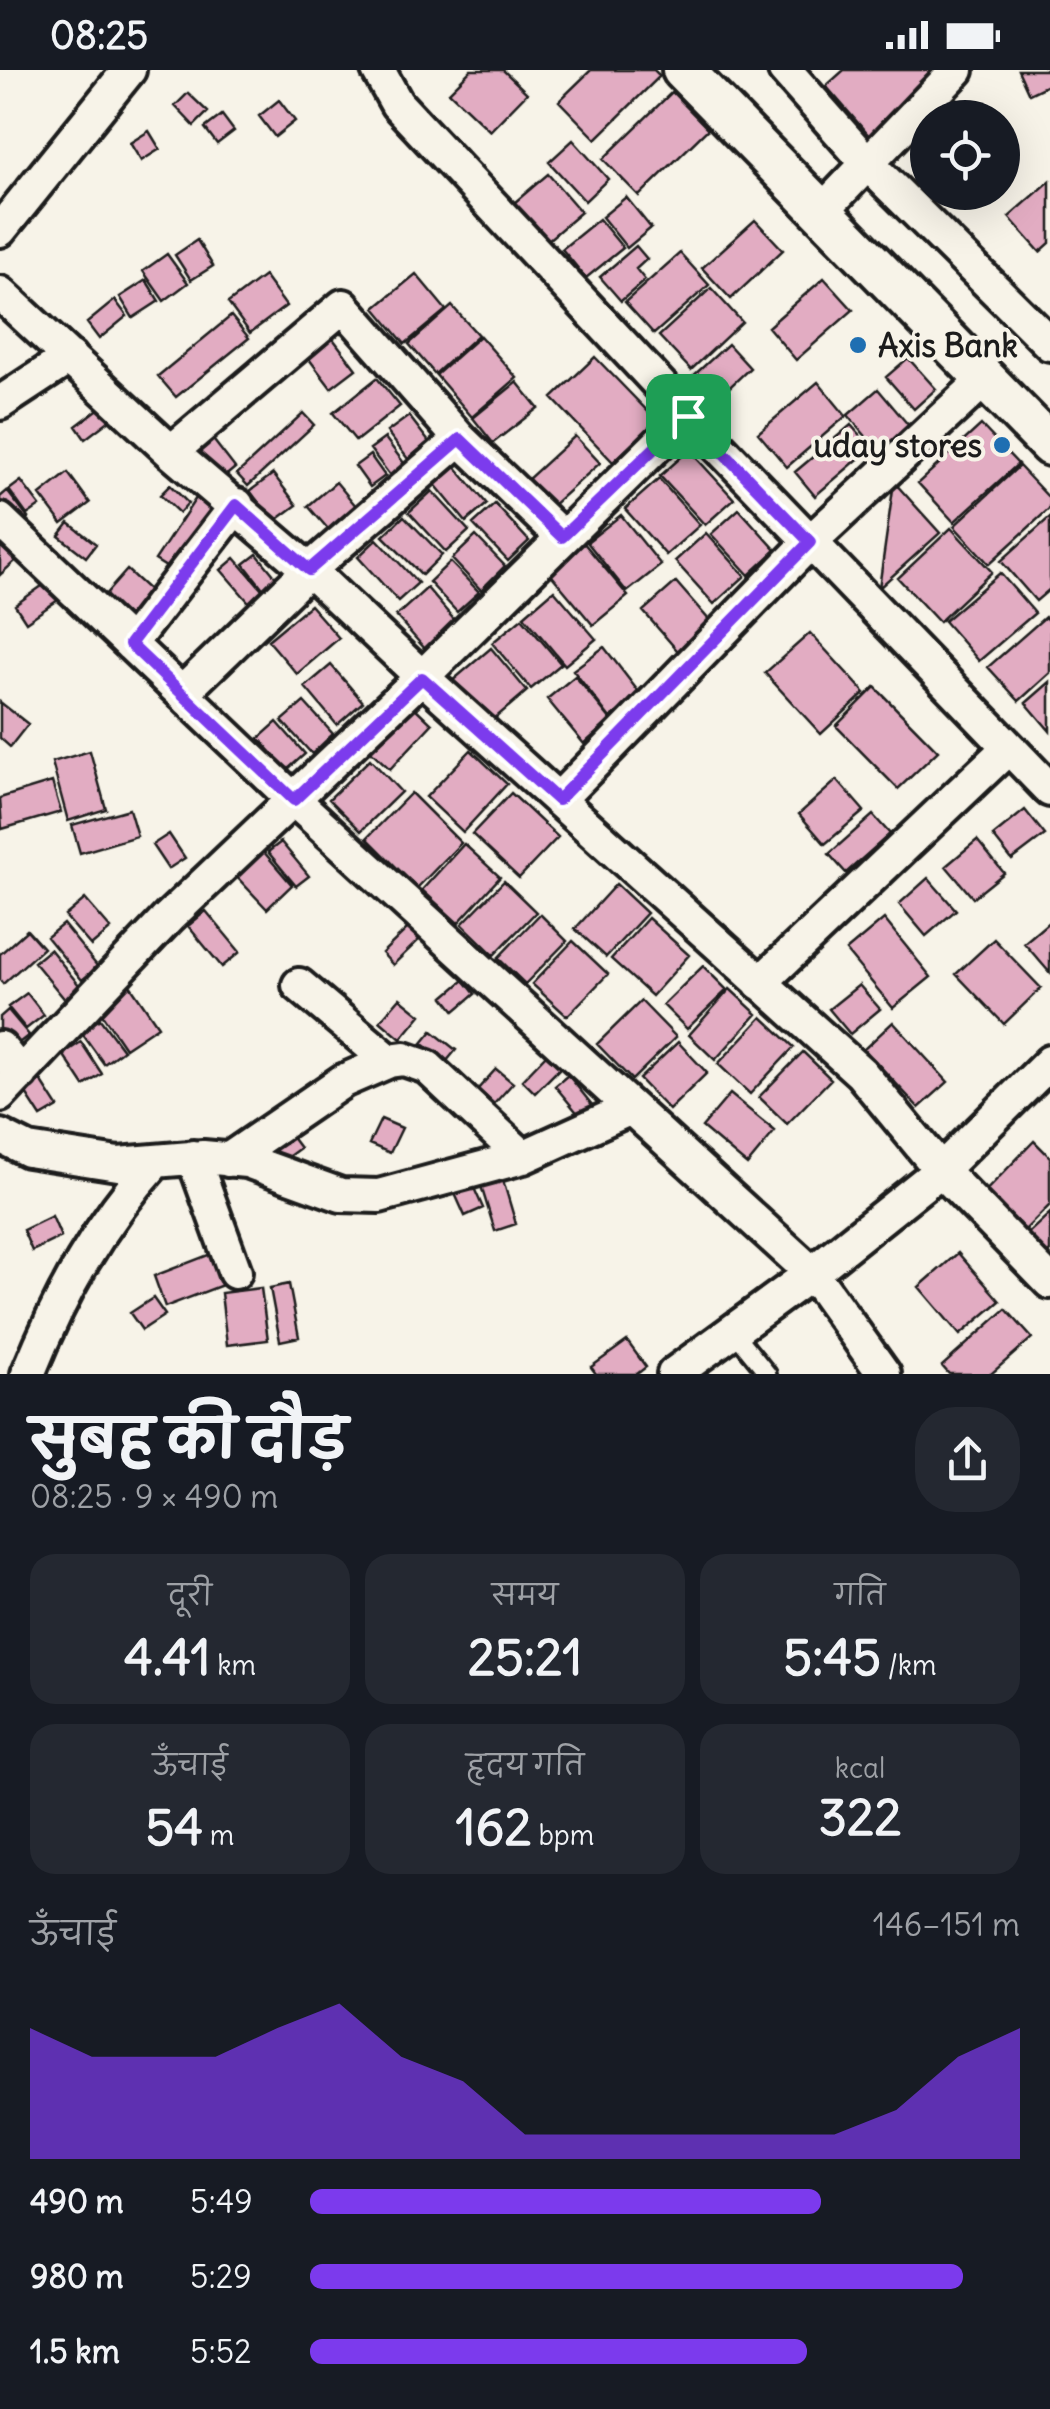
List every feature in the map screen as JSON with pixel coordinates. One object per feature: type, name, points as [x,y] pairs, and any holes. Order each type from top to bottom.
[{"type":"street","points":[[0,230],[128,70]]},
{"type":"street","points":[[378,70],[398,104],[688,416],[1050,790]]},
{"type":"street","points":[[683,70],[1050,445]]},
{"type":"street","points":[[785,70],[868,164],[1050,344]]},
{"type":"street","points":[[822,212],[957,70]]},
{"type":"street","points":[[0,293],[171,452],[309,570],[422,678],[861,1073],[941,1170],[1050,1282]]},
{"type":"street","points":[[171,452],[343,306],[460,439],[562,537]]},
{"type":"street","points":[[0,403],[70,357]]},
{"type":"street","points":[[558,800],[810,542],[985,379]]},
{"type":"street","points":[[10,1085],[169,917],[422,678],[688,416]]},
{"type":"street","points":[[182,693],[309,570],[460,439]]},
{"type":"street","points":[[130,644],[236,505]]},
{"type":"street","points":[[0,520],[294,800],[812,1273],[884,1374]]},
{"type":"street","points":[[760,983],[1008,748]]},
{"type":"street","points":[[299,985],[389,1061]]},
{"type":"street","points":[[0,1048],[10,1085]]},
{"type":"street","points":[[228,1160],[344,1082],[389,1061],[404,1059],[427,1066],[524,1157]]},
{"type":"street","points":[[674,1374],[812,1273],[1044,1081]]},
{"type":"street","points":[[0,1136],[28,1150],[118,1164],[193,1157],[248,1161],[341,1195],[379,1196],[524,1157],[631,1108]]},
{"type":"street","points":[[193,1157],[236,1272]]},
{"type":"street","points":[[28,1374],[82,1257],[122,1199],[156,1161]]},
{"type":"lane","points":[[733,1331],[768,1374]]},
{"type":"building","points":[[471,70],[503,70],[527,93],[490,131],[449,92]]},
{"type":"building","points":[[591,70],[654,70],[660,76],[596,139],[559,101]]},
{"type":"building","points":[[844,70],[953,70],[918,100],[910,100],[910,107],[872,139],[826,86]]},
{"type":"building","points":[[1018,70],[1050,70],[1050,84],[1029,94]]},
{"type":"building","points":[[672,92],[708,129],[639,196],[603,159]]},
{"type":"building","points":[[188,93],[208,112],[194,126],[175,106]]},
{"type":"building","points":[[279,100],[295,121],[275,137],[259,116]]},
{"type":"building","points":[[222,115],[234,131],[217,144],[205,128]]},
{"type":"building","points":[[149,131],[160,149],[141,161],[130,143]]},
{"type":"building","points":[[573,140],[608,179],[585,201],[549,162]]},
{"type":"building","points":[[548,174],[581,212],[547,241],[514,203]]},
{"type":"building","points":[[1050,181],[1050,243],[1040,252],[1009,217]]},
{"type":"building","points":[[626,197],[651,228],[627,248],[602,217]]},
{"type":"building","points":[[599,219],[623,248],[586,278],[562,249]]},
{"type":"building","points":[[755,220],[783,250],[731,299],[702,268]]},
{"type":"building","points":[[197,240],[213,266],[191,280],[175,255]]},
{"type":"building","points":[[636,246],[647,259],[636,269],[645,280],[621,301],[600,277]]},
{"type":"building","points":[[680,253],[709,285],[654,334],[625,302]]},
{"type":"building","points":[[167,254],[188,283],[164,301],[143,271]]},
{"type":"building","points":[[416,274],[446,310],[405,344],[375,308]]},
{"type":"building","points":[[264,276],[286,306],[250,333],[228,303]]},
{"type":"building","points":[[824,278],[853,310],[796,360],[768,327]]},
{"type":"building","points":[[146,280],[159,301],[133,318],[120,297]]},
{"type":"building","points":[[711,288],[742,322],[691,370],[659,336]]},
{"type":"building","points":[[115,300],[127,316],[99,339],[87,323]]},
{"type":"building","points":[[452,306],[478,335],[435,374],[409,344]]},
{"type":"building","points":[[231,316],[249,338],[176,397],[158,376]]},
{"type":"building","points":[[331,336],[356,369],[331,388],[306,355]]},
{"type":"building","points":[[480,336],[517,378],[472,417],[436,375]]},
{"type":"building","points":[[728,344],[750,368],[715,401],[692,377]]},
{"type":"building","points":[[595,357],[657,421],[613,462],[552,398]]},
{"type":"building","points":[[908,358],[936,389],[914,409],[886,377]]},
{"type":"building","points":[[377,378],[400,406],[356,441],[333,413]]},
{"type":"building","points":[[517,382],[538,408],[493,443],[473,418]]},
{"type":"building","points":[[818,382],[846,416],[787,467],[758,433]]},
{"type":"building","points":[[878,389],[910,427],[879,452],[848,415]]},
{"type":"building","points":[[105,404],[114,417],[85,439],[76,426]]},
{"type":"building","points":[[303,413],[314,425],[248,486],[237,474]]},
{"type":"building","points":[[409,416],[429,442],[408,459],[387,432]]},
{"type":"building","points":[[851,425],[871,448],[815,496],[795,472]]},
{"type":"building","points":[[981,425],[1018,464],[954,522],[918,483]]},
{"type":"building","points":[[575,436],[600,463],[551,507],[527,480]]},
{"type":"building","points":[[211,437],[235,468],[216,484],[192,453]]},
{"type":"building","points":[[385,438],[413,475],[398,486],[370,449]]},
{"type":"building","points":[[689,450],[734,499],[705,525],[660,476]]},
{"type":"building","points":[[370,455],[385,476],[370,487],[355,466]]},
{"type":"building","points":[[454,465],[487,504],[466,522],[433,482]]},
{"type":"building","points":[[1019,466],[1050,499],[1050,508],[989,564],[954,526]]},
{"type":"building","points":[[68,473],[90,503],[62,524],[40,495]]},
{"type":"building","points":[[273,474],[297,505],[274,522],[250,491]]},
{"type":"building","points":[[659,479],[700,525],[666,555],[625,509]]},
{"type":"building","points":[[21,481],[40,506],[27,515],[9,490]]},
{"type":"building","points":[[336,482],[357,507],[329,530],[308,506]]},
{"type":"building","points":[[894,482],[940,533],[879,588]]},
{"type":"building","points":[[170,485],[188,503],[179,513],[160,495]]},
{"type":"building","points":[[7,491],[28,518],[16,527],[0,508],[0,497]]},
{"type":"building","points":[[432,491],[469,531],[446,552],[409,512]]},
{"type":"building","points":[[196,498],[214,510],[174,572],[155,560]]},
{"type":"building","points":[[495,504],[529,541],[508,561],[473,524]]},
{"type":"building","points":[[739,509],[776,550],[749,575],[711,534]]},
{"type":"building","points":[[621,515],[661,565],[627,592],[587,542]]},
{"type":"building","points":[[404,516],[442,555],[422,575],[383,536]]},
{"type":"building","points":[[1050,517],[1050,589],[1036,601],[1001,561]]},
{"type":"building","points":[[69,523],[96,544],[86,557],[59,536]]},
{"type":"building","points":[[951,528],[992,572],[939,622],[898,578]]},
{"type":"building","points":[[706,533],[745,576],[714,604],[675,561]]},
{"type":"building","points":[[476,536],[505,566],[481,590],[452,559]]},
{"type":"building","points":[[377,539],[418,583],[398,601],[358,557]]},
{"type":"building","points":[[8,540],[22,555],[0,575],[0,546]]},
{"type":"building","points":[[583,542],[628,596],[593,625],[548,571]]},
{"type":"building","points":[[257,554],[283,586],[269,596],[244,564]]},
{"type":"building","points":[[235,558],[268,596],[254,608],[221,570]]},
{"type":"building","points":[[450,562],[479,592],[457,612],[429,582]]},
{"type":"building","points":[[127,570],[161,601],[138,626],[104,596]]},
{"type":"building","points":[[1000,573],[1035,613],[979,661],[944,621]]},
{"type":"building","points":[[49,581],[61,598],[26,622],[15,605]]},
{"type":"building","points":[[676,582],[716,628],[683,657],[643,611]]},
{"type":"building","points":[[427,588],[456,622],[426,650],[396,616]]},
{"type":"building","points":[[554,590],[596,639],[565,665],[524,616]]},
{"type":"building","points":[[310,605],[339,638],[297,674],[268,640]]},
{"type":"building","points":[[1045,617],[1050,623],[1050,673],[1019,701],[988,667]]},
{"type":"building","points":[[522,618],[561,664],[531,689],[492,643]]},
{"type":"building","points":[[810,633],[865,693],[821,734],[765,673]]},
{"type":"building","points":[[604,647],[641,695],[610,718],[573,670]]},
{"type":"building","points":[[491,648],[527,691],[487,725],[451,682]]},
{"type":"building","points":[[331,665],[363,702],[337,725],[305,687]]},
{"type":"building","points":[[575,676],[611,720],[584,744],[547,699]]},
{"type":"building","points":[[1050,682],[1050,731],[1026,703]]},
{"type":"building","points":[[875,687],[938,751],[898,789],[836,726]]},
{"type":"building","points":[[0,702],[28,724],[10,747],[0,738]]},
{"type":"building","points":[[304,702],[333,734],[312,754],[282,721]]},
{"type":"building","points":[[412,705],[432,724],[390,769],[362,743],[373,731],[381,738]]},
{"type":"building","points":[[277,722],[305,754],[287,770],[259,738]]},
{"type":"building","points":[[471,750],[507,784],[463,832],[426,797]]},
{"type":"building","points":[[90,751],[106,809],[68,821],[52,762]]},
{"type":"building","points":[[370,759],[401,792],[361,831],[329,799]]},
{"type":"building","points":[[837,780],[864,811],[825,844],[799,814]]},
{"type":"building","points":[[52,782],[61,812],[2,829],[0,798]]},
{"type":"building","points":[[411,793],[461,843],[417,888],[367,838]]},
{"type":"building","points":[[511,793],[558,837],[519,878],[472,834]]},
{"type":"building","points":[[129,809],[137,836],[80,853],[72,825]]},
{"type":"building","points":[[1025,810],[1045,835],[1012,860],[993,836]]},
{"type":"building","points":[[873,815],[890,834],[846,873],[829,854]]},
{"type":"building","points":[[169,834],[185,858],[168,869],[152,845]]},
{"type":"building","points":[[977,840],[1004,873],[973,898],[946,866]]},
{"type":"building","points":[[281,842],[309,876],[296,886],[268,852]]},
{"type":"building","points":[[464,844],[500,877],[458,923],[422,890]]},
{"type":"building","points":[[263,851],[292,885],[267,909],[235,875]]},
{"type":"building","points":[[928,878],[956,910],[926,936],[899,904]]},
{"type":"building","points":[[504,881],[536,912],[494,955],[462,924]]},
{"type":"building","points":[[616,884],[647,913],[606,957],[575,929]]},
{"type":"building","points":[[85,899],[111,929],[91,946],[65,916]]},
{"type":"building","points":[[206,911],[240,952],[222,967],[188,926]]},
{"type":"building","points":[[540,914],[567,941],[525,984],[498,958]]},
{"type":"building","points":[[648,918],[689,955],[652,996],[611,959]]},
{"type":"building","points":[[884,919],[931,977],[893,1008],[846,951]]},
{"type":"building","points":[[1050,921],[1050,973],[1024,943]]},
{"type":"building","points":[[63,924],[98,967],[82,980],[47,937]]},
{"type":"building","points":[[409,927],[420,939],[393,965],[382,953]]},
{"type":"building","points":[[27,930],[43,948],[3,984],[0,954]]},
{"type":"building","points":[[994,939],[1041,988],[1004,1024],[956,974]]},
{"type":"building","points":[[573,941],[608,974],[567,1016],[532,984]]},
{"type":"building","points":[[50,949],[83,990],[67,1002],[34,962]]},
{"type":"building","points":[[703,966],[727,990],[687,1029],[663,1005]]},
{"type":"building","points":[[464,980],[475,994],[455,1011],[444,997]]},
{"type":"building","points":[[130,985],[158,1026],[125,1048],[97,1007]]},
{"type":"building","points":[[859,985],[880,1009],[850,1034],[829,1009]]},
{"type":"building","points":[[730,989],[757,1014],[715,1060],[689,1035]]},
{"type":"building","points":[[27,993],[44,1015],[26,1029],[8,1007]]},
{"type":"building","points":[[400,998],[421,1015],[401,1039],[380,1021]]},
{"type":"building","points":[[641,1001],[676,1037],[632,1080],[597,1044]]},
{"type":"building","points":[[8,1010],[29,1035],[10,1050],[0,1038],[0,1017]]},
{"type":"building","points":[[762,1017],[794,1047],[750,1094],[718,1064]]},
{"type":"building","points":[[100,1019],[123,1050],[104,1064],[81,1032]]},
{"type":"building","points":[[893,1022],[948,1082],[919,1108],[864,1049]]},
{"type":"building","points":[[432,1031],[456,1050],[446,1062],[422,1043]]},
{"type":"building","points":[[81,1042],[102,1074],[84,1086],[63,1054]]},
{"type":"building","points":[[678,1042],[707,1073],[669,1110],[639,1079]]},
{"type":"building","points":[[803,1052],[831,1079],[787,1124],[759,1097]]},
{"type":"building","points":[[547,1054],[561,1067],[535,1093],[522,1080]]},
{"type":"building","points":[[496,1069],[513,1083],[494,1104],[478,1089]]},
{"type":"building","points":[[568,1075],[593,1106],[580,1116],[555,1086]]},
{"type":"building","points":[[38,1076],[58,1107],[41,1117],[21,1086]]},
{"type":"building","points":[[730,1094],[775,1131],[747,1165],[702,1127]]},
{"type":"building","points":[[381,1119],[402,1128],[390,1153],[369,1144]]},
{"type":"building","points":[[282,1124],[300,1148],[274,1167],[257,1143]]},
{"type":"building","points":[[1034,1141],[1050,1157],[1050,1205],[1017,1238],[978,1199]]},
{"type":"building","points":[[500,1170],[516,1224],[495,1231],[478,1176]]},
{"type":"building","points":[[470,1179],[483,1208],[465,1216],[452,1187]]},
{"type":"building","points":[[1050,1213],[1050,1265],[1024,1237]]},
{"type":"building","points":[[52,1216],[61,1237],[32,1251],[23,1230]]},
{"type":"building","points":[[221,1250],[233,1281],[165,1307],[154,1276]]},
{"type":"building","points":[[958,1253],[1000,1301],[960,1335],[919,1287]]},
{"type":"building","points":[[289,1284],[299,1337],[280,1341],[270,1288]]},
{"type":"building","points":[[261,1288],[268,1340],[227,1345],[221,1293]]},
{"type":"building","points":[[153,1298],[165,1315],[142,1330],[130,1313]]},
{"type":"building","points":[[1006,1309],[1032,1338],[991,1374],[949,1374],[942,1366]]},
{"type":"building","points":[[627,1341],[646,1367],[637,1374],[596,1374],[591,1367]]},
{"type":"place","name":"Axis Bank","points":[[858,345]]},
{"type":"place","name":"uday stores","points":[[1002,445]]},
{"type":"route","points":[[688,416],[810,542],[558,800],[422,678],[294,800],[130,644],[236,505],[309,570],[460,439],[562,537],[688,416]]}]
